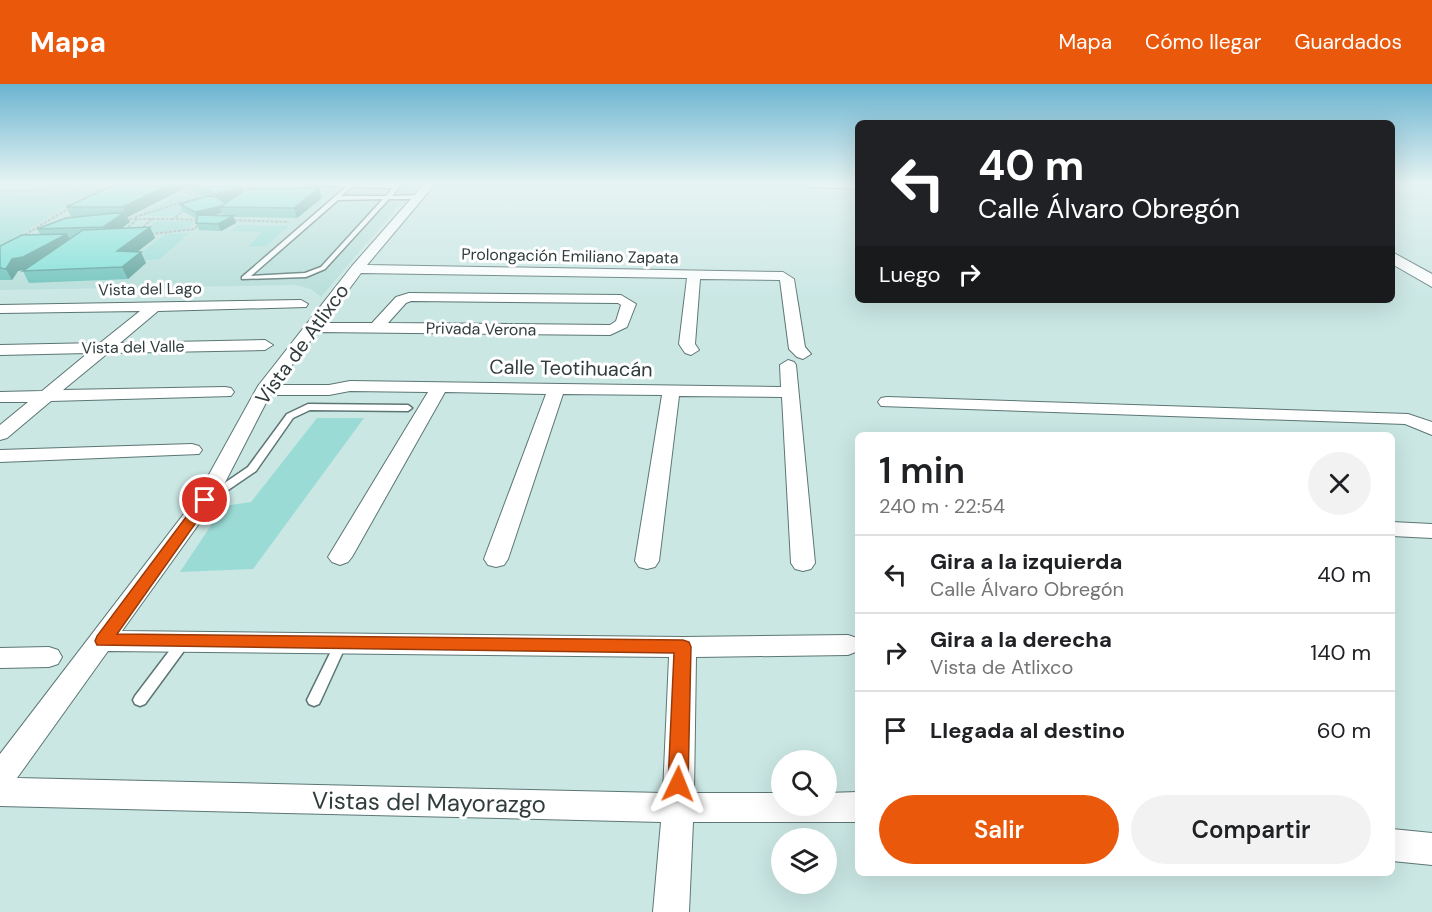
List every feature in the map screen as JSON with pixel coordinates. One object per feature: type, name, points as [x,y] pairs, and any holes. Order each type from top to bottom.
[{"type":"street","name":"Vista de Atlixco","points":[[0,778],[205,500],[268,386],[357,269],[397,223]]},
{"type":"street","points":[[1395,260],[1432,282]]},
{"type":"street","name":"Prolongación Emiliano Zapata","points":[[357,269],[783,276],[787,279],[797,349],[790,392]]},
{"type":"street","points":[[691,350],[687,344],[694,274]]},
{"type":"street","name":"Privada Verona","points":[[315,323],[610,330],[622,326],[629,304],[626,301],[409,297],[401,300],[380,324]]},
{"type":"street","name":"Vista del Lago","points":[[0,309],[301,304]]},
{"type":"street","points":[[0,434],[154,307]]},
{"type":"street","name":"Vista del Valle","points":[[0,350],[265,345]]},
{"type":"street","name":"Calle Teotihuacán","points":[[268,386],[329,390],[351,386],[790,392]]},
{"type":"street","points":[[340,557],[440,387]]},
{"type":"street","points":[[496,559],[556,389]]},
{"type":"street","points":[[647,561],[670,391]]},
{"type":"street","points":[[0,397],[225,392]]},
{"type":"street","points":[[790,392],[803,563]]},
{"type":"street","points":[[887,402],[1407,419],[1432,429]]},
{"type":"street","points":[[0,456],[192,450]]},
{"type":"street","points":[[1395,529],[1432,531]]},
{"type":"street","points":[[103,641],[683,647],[848,645]]},
{"type":"street","points":[[671,912],[678,808],[683,647]]},
{"type":"street","points":[[0,658],[50,657]]},
{"type":"street","name":"Vistas del Mayorazgo","points":[[0,792],[678,808],[855,807]]},
{"type":"street","points":[[1395,844],[1432,849]]},
{"type":"lane","points":[[307,223],[243,278],[276,278],[315,273],[323,268],[366,223]]},
{"type":"lane","points":[[205,500],[252,469],[290,416],[308,407],[408,408]]},
{"type":"lane","points":[[140,700],[184,641]]},
{"type":"lane","points":[[314,700],[341,643]]},
{"type":"path","points":[[19,238],[46,223]]},
{"type":"path","points":[[119,236],[134,223]]},
{"type":"path","points":[[139,230],[148,223]]},
{"type":"path","points":[[142,235],[195,229],[199,223]]},
{"type":"shaded area","points":[[0,223],[384,223],[321,297],[311,289],[295,285],[0,290]]},
{"type":"shaded area","points":[[0,223],[40,223],[0,248]]},
{"type":"shaded area","points":[[154,223],[193,223],[189,228],[138,235]]},
{"type":"shaded area","points":[[239,225],[289,226],[266,246],[248,247],[262,232],[230,231]]},
{"type":"shaded area","points":[[189,233],[160,259],[128,262],[166,234]]},
{"type":"shaded area","points":[[317,418],[364,418],[253,569],[180,572],[224,506],[251,502]]},
{"type":"building","points":[[54,223],[109,223],[103,227],[37,229]]},
{"type":"building","points":[[150,227],[117,251],[141,252],[122,267],[23,271],[83,230]]},
{"type":"building","points":[[67,234],[23,257],[12,259],[6,269],[0,268],[0,246],[22,235]]},
{"type":"route","points":[[205,500],[103,641],[683,647],[678,784]]}]
